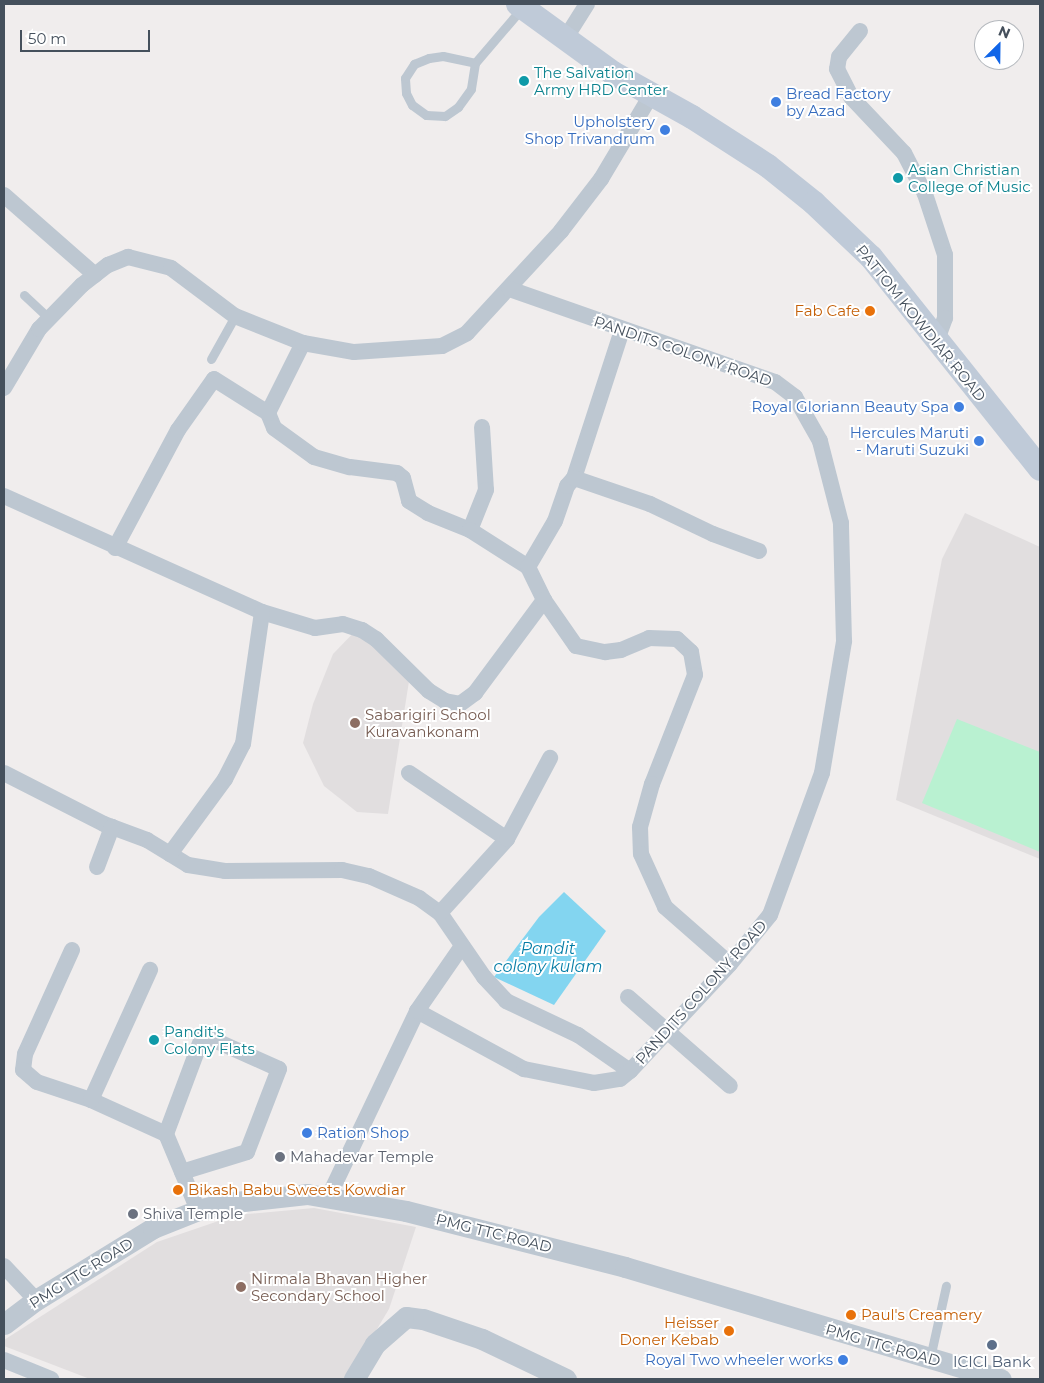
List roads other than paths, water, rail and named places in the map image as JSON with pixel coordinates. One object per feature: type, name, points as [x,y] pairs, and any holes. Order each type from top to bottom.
[{"type":"main road","name":"PATTOM KOWDIAR ROAD","points":[[520,6],[613,74],[732,141],[814,203],[871,257],[1037,460]]},
{"type":"street","points":[[565,39],[587,4]]},
{"type":"street","points":[[860,30],[839,56],[837,69],[851,97],[904,153],[926,194],[945,255],[945,318],[937,340]]},
{"type":"street","points":[[7,381],[49,318],[95,275],[128,257],[171,268],[235,316],[303,344],[354,352],[442,346],[467,333],[510,289],[601,179],[651,95]]},
{"type":"street","points":[[4,195],[95,275]]},
{"type":"street","name":"PANDITS COLONY ROAD","points":[[4,773],[112,827],[147,840],[188,865],[225,871],[342,870],[369,876],[420,898],[440,913],[462,946],[506,1001],[578,1035],[630,1072],[667,1029],[730,964],[770,915],[822,773],[844,641],[842,523],[820,441],[795,397],[775,382],[622,330],[510,289]]},
{"type":"street","points":[[528,568],[555,521],[567,486],[574,478],[622,330]]},
{"type":"street","points":[[268,413],[303,344]]},
{"type":"street","points":[[115,548],[178,430],[214,379],[268,413],[274,428],[314,457],[350,467],[398,473],[404,478],[409,501],[428,513],[470,530],[528,568],[544,600],[576,646],[605,652],[621,650],[649,638],[677,639],[691,652],[695,675],[652,784],[640,827],[641,854],[664,907],[730,964]]},
{"type":"street","points":[[470,530],[486,490],[482,427]]},
{"type":"street","points":[[574,478],[650,504],[713,534],[759,551]]},
{"type":"street","points":[[4,496],[115,548],[262,612],[315,628],[343,624],[362,630],[376,639],[429,691],[445,701],[460,704],[475,693],[544,600]]},
{"type":"street","points":[[170,854],[226,780],[242,744],[262,612]]},
{"type":"street","points":[[440,913],[507,839],[550,758]]},
{"type":"street","points":[[409,773],[507,839]]},
{"type":"street","points":[[97,867],[112,827]]},
{"type":"street","points":[[328,1198],[417,1011],[462,946]]},
{"type":"street","points":[[72,950],[25,1054],[23,1070],[37,1082],[91,1100],[166,1134],[198,1210]]},
{"type":"street","points":[[91,1100],[150,970]]},
{"type":"street","points":[[628,998],[667,1029],[730,1086]]},
{"type":"street","points":[[417,1011],[524,1069],[594,1083],[620,1079],[630,1072]]},
{"type":"street","points":[[166,1134],[204,1035],[279,1069],[247,1152],[182,1172]]},
{"type":"street","name":"PMG TTC ROAD","points":[[4,1324],[36,1300],[154,1228],[198,1210],[226,1203],[307,1194],[406,1210],[625,1266],[1001,1379]]},
{"type":"street","points":[[4,1266],[36,1300]]},
{"type":"street","points":[[354,1379],[375,1344],[406,1317],[423,1319],[482,1339],[566,1379]]},
{"type":"street","points":[[4,1360],[51,1379]]},
{"type":"lane","points":[[475,63],[443,56],[429,58],[414,64],[405,78],[406,94],[412,105],[426,115],[445,116],[458,107],[471,89],[475,63],[520,6]]},
{"type":"lane","points":[[24,295],[49,318]]},
{"type":"lane","points":[[211,358],[235,316]]},
{"type":"lane","points":[[930,1358],[946,1286]]},
{"type":"water","name":"Pandit colony kulam","points":[[564,892],[606,931],[554,1005],[494,977],[539,917]]},
{"type":"place","name":"The Salvation Army HRD Center","points":[[524,81]]},
{"type":"place","name":"Bread Factory by Azad","points":[[776,102]]},
{"type":"place","name":"Upholstery Shop Trivandrum","points":[[665,130]]},
{"type":"place","name":"Asian Christian College of Music","points":[[898,178]]},
{"type":"place","name":"Fab Cafe","points":[[870,311]]},
{"type":"place","name":"Royal Gloriann Beauty Spa","points":[[959,407]]},
{"type":"place","name":"Hercules Maruti - Maruti Suzuki","points":[[979,441]]},
{"type":"place","name":"Sabarigiri School Kuravankonam","points":[[355,723]]},
{"type":"place","name":"Pandit's Colony Flats","points":[[154,1040]]},
{"type":"place","name":"Ration Shop","points":[[307,1133]]},
{"type":"place","name":"Mahadevar Temple","points":[[280,1157]]},
{"type":"place","name":"Bikash Babu Sweets Kowdiar","points":[[178,1190]]},
{"type":"place","name":"Shiva Temple","points":[[133,1214]]},
{"type":"place","name":"Nirmala Bhavan Higher Secondary School","points":[[241,1287]]},
{"type":"place","name":"Paul's Creamery","points":[[851,1315]]},
{"type":"place","name":"Heisser Doner Kebab","points":[[729,1331]]},
{"type":"place","name":"ICICI Bank","points":[[992,1345]]},
{"type":"place","name":"Royal Two wheeler works","points":[[843,1360]]}]
